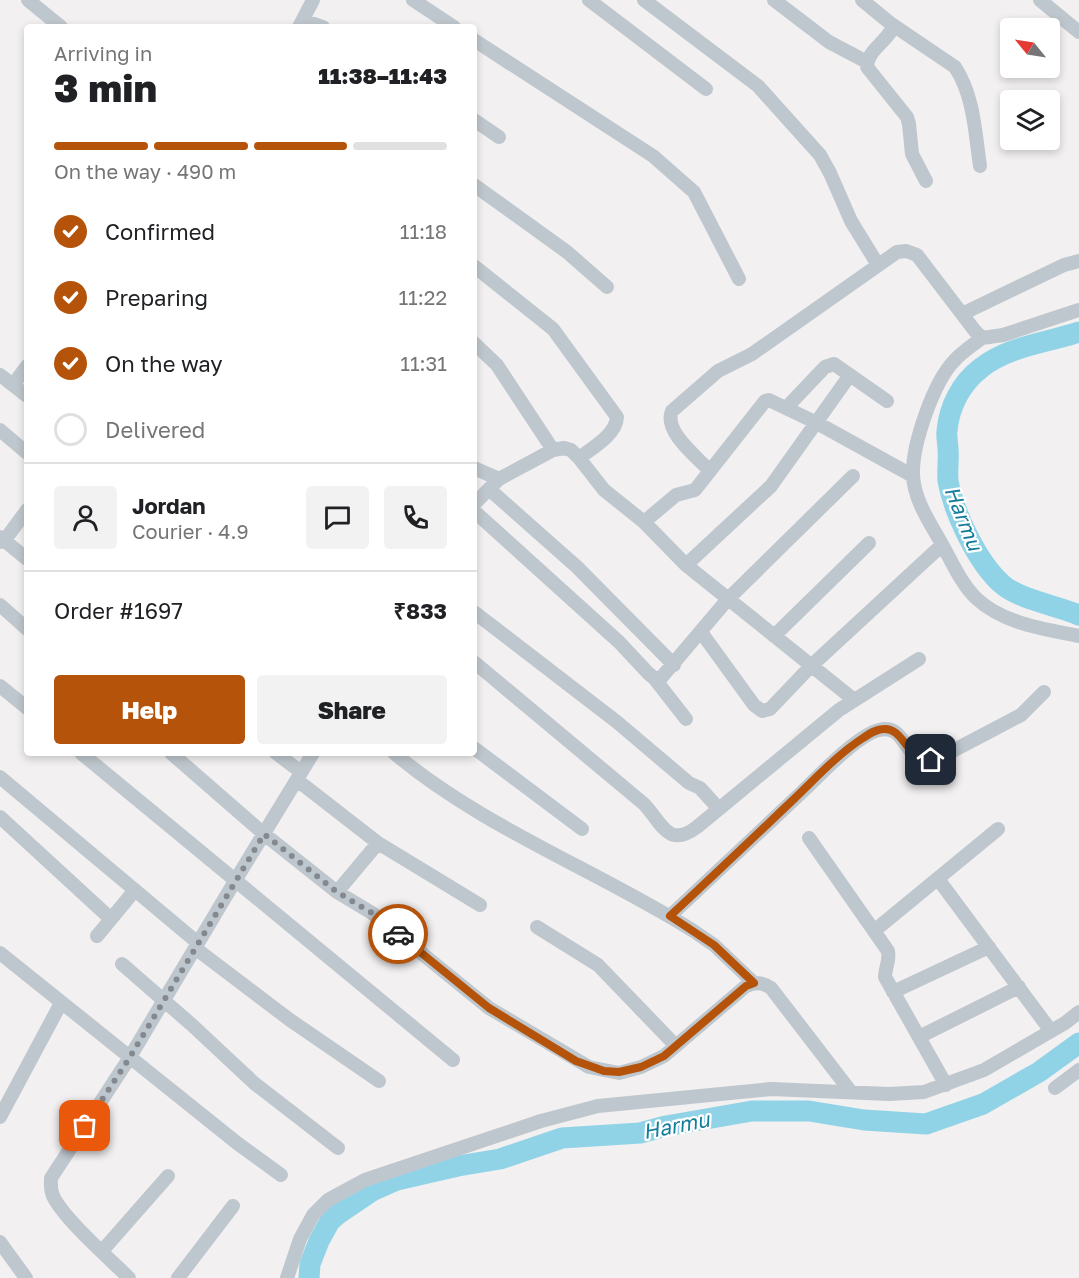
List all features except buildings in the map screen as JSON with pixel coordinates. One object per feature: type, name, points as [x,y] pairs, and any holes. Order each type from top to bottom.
[{"type":"street","points":[[28,0],[57,24]]},
{"type":"street","points":[[301,24],[312,0]]},
{"type":"street","points":[[413,0],[449,24]]},
{"type":"street","points":[[589,0],[706,89]]},
{"type":"street","points":[[644,0],[758,86],[820,155],[828,167],[851,221],[878,266]]},
{"type":"street","points":[[774,0],[829,42],[867,62]]},
{"type":"street","points":[[862,0],[890,23],[955,67],[962,77],[970,99],[980,166]]},
{"type":"street","points":[[1040,0],[1079,32]]},
{"type":"street","points":[[890,23],[892,29],[889,36],[869,57],[867,67],[907,117],[912,154],[926,181]]},
{"type":"street","points":[[477,42],[653,156],[694,192],[740,279]]},
{"type":"street","points":[[477,122],[500,137]]},
{"type":"street","points":[[477,187],[567,252],[607,287]]},
{"type":"street","points":[[710,471],[670,426],[669,417],[672,411],[718,371],[752,354],[897,252],[906,251],[917,255],[982,338]]},
{"type":"street","points":[[962,314],[1064,265],[1079,261]]},
{"type":"street","points":[[477,268],[554,329],[614,410],[617,424],[611,433],[579,458]]},
{"type":"street","points":[[1079,310],[1003,335],[982,338],[953,362],[929,403],[916,445],[913,476],[922,508],[961,579],[977,599],[994,611],[1023,624],[1079,636]]},
{"type":"street","points":[[477,346],[497,365],[553,450]]},
{"type":"street","points":[[786,408],[829,364],[834,364],[887,401]]},
{"type":"street","points":[[13,384],[24,370]]},
{"type":"street","points":[[0,375],[24,393]]},
{"type":"street","points":[[686,566],[771,486],[850,375]]},
{"type":"street","points":[[644,522],[676,495],[695,490],[762,403],[769,400],[817,423],[913,476]]},
{"type":"street","points":[[0,430],[24,450]]},
{"type":"street","points":[[477,501],[495,485],[553,450],[564,448],[571,450],[604,490],[644,522],[686,566],[853,699]]},
{"type":"street","points":[[477,470],[495,485],[674,665]]},
{"type":"street","points":[[654,678],[661,678],[674,665],[728,599],[853,476]]},
{"type":"street","points":[[24,513],[1,540],[24,557]]},
{"type":"street","points":[[477,514],[611,634],[654,678],[686,719]]},
{"type":"street","points":[[774,636],[870,543]]},
{"type":"street","points":[[701,632],[754,705],[762,711],[770,709],[811,666],[942,545]]},
{"type":"street","points":[[0,605],[24,626]]},
{"type":"street","points":[[477,614],[617,722],[689,783],[699,788],[719,809]]},
{"type":"street","points":[[477,665],[644,804],[667,832],[676,836],[686,835],[853,699],[919,659]]},
{"type":"street","points":[[0,686],[24,706]]},
{"type":"street","points":[[670,916],[828,767],[861,739],[876,730],[885,728],[895,731],[914,754],[921,759],[931,760],[1021,715],[1044,692]]},
{"type":"street","points":[[477,750],[582,829]]},
{"type":"street","points":[[85,756],[453,1060]]},
{"type":"street","points":[[174,756],[264,834],[337,892],[372,913],[489,1008],[582,1064],[604,1071],[619,1072],[641,1067],[664,1056],[746,986],[763,983],[771,988],[851,1092]]},
{"type":"street","points":[[279,756],[299,776],[378,843],[480,905]]},
{"type":"street","points":[[129,1278],[54,1198],[50,1188],[51,1178],[130,1057],[311,756]]},
{"type":"street","points":[[397,756],[423,778],[484,814],[670,916],[714,945],[754,983]]},
{"type":"street","points":[[0,777],[135,890],[196,946],[290,1020],[379,1081]]},
{"type":"street","points":[[0,818],[111,919]]},
{"type":"street","points":[[874,931],[998,830]]},
{"type":"street","points":[[809,838],[888,951],[885,977],[946,1084]]},
{"type":"street","points":[[337,892],[378,843]]},
{"type":"street","points":[[938,879],[1051,1031]]},
{"type":"street","points":[[97,936],[135,890]]},
{"type":"street","points":[[537,927],[598,965],[676,1046]]},
{"type":"street","points":[[893,992],[989,947]]},
{"type":"street","points":[[0,953],[237,1143],[281,1175]]},
{"type":"street","points":[[122,964],[254,1083],[338,1148]]},
{"type":"street","points":[[919,1037],[1018,987]]},
{"type":"street","points":[[0,1117],[61,1003]]},
{"type":"street","points":[[287,1278],[300,1239],[313,1215],[328,1200],[364,1180],[541,1121],[598,1106],[771,1089],[889,1094],[924,1092],[984,1070],[1079,1012]]},
{"type":"street","points":[[1055,1088],[1079,1070]]},
{"type":"street","points":[[102,1251],[168,1176]]},
{"type":"street","points":[[178,1278],[233,1206]]},
{"type":"street","points":[[0,1242],[26,1278]]},
{"type":"waterway","name":"Harmu","points":[[1079,332],[1016,350],[981,368],[957,396],[950,413],[947,435],[948,481],[951,494],[968,537],[985,564],[994,576],[1010,590],[1079,615]]},
{"type":"waterway","name":"Harmu","points":[[309,1278],[310,1264],[330,1221],[372,1191],[397,1180],[500,1159],[562,1138],[640,1133],[666,1126],[752,1111],[809,1111],[864,1120],[926,1124],[983,1104],[1039,1072],[1079,1043]]},
{"type":"way so far","points":[[85,1126],[130,1057],[264,834],[337,892],[372,913],[398,934]]},
{"type":"route","points":[[398,934],[489,1008],[576,1061],[604,1071],[619,1072],[641,1067],[664,1056],[746,986],[754,983],[714,945],[670,916],[828,767],[861,739],[876,730],[885,728],[895,731],[914,754],[921,759],[931,760]]}]
